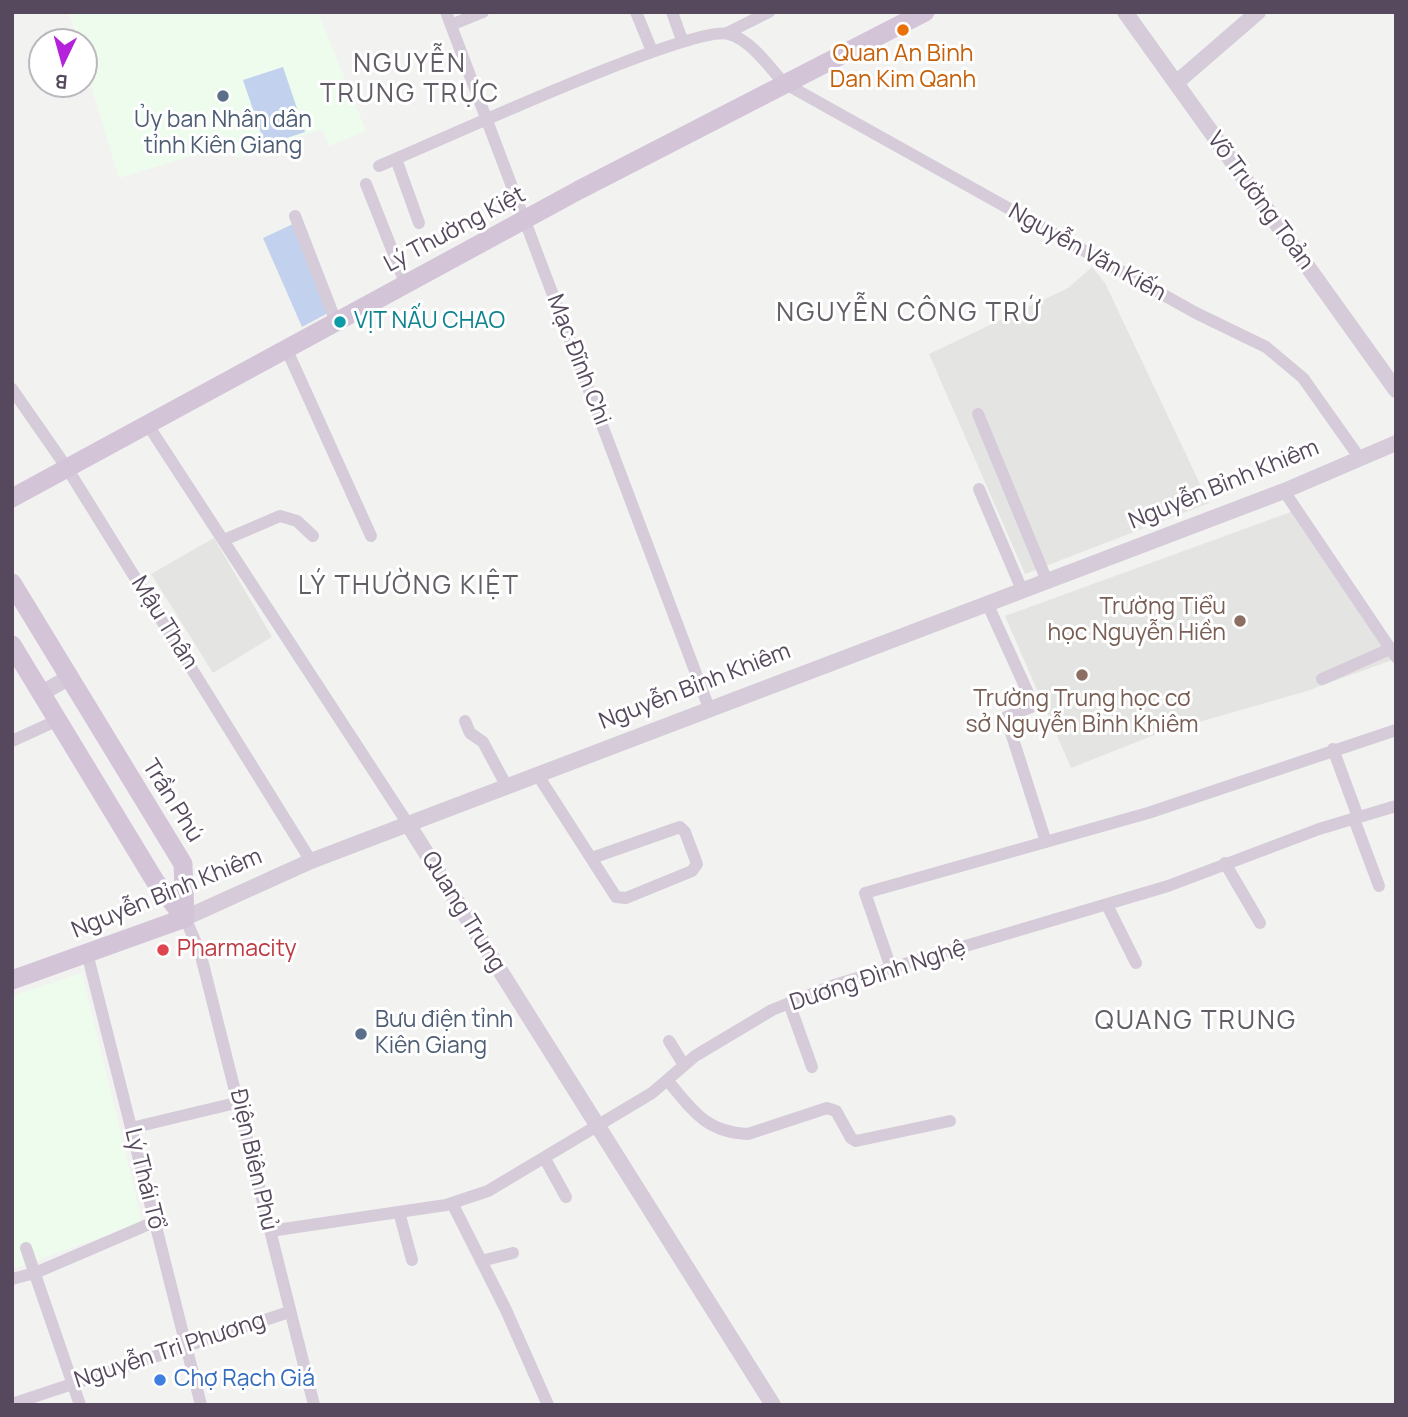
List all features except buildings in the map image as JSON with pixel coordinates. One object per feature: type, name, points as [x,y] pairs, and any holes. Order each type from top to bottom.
[{"type":"main road","name":"Lý Thường Kiệt","points":[[12,498],[146,422],[784,83],[925,12]]},
{"type":"main road","name":"Trần Phú","points":[[12,583],[183,864],[185,918]]},
{"type":"main road","points":[[12,645],[155,881],[185,918]]},
{"type":"main road","name":"Nguyễn Bỉnh Khiêm","points":[[12,980],[185,918]]},
{"type":"street","points":[[449,18],[483,12]]},
{"type":"street","points":[[636,12],[652,51]]},
{"type":"street","points":[[672,12],[682,40]]},
{"type":"street","points":[[379,166],[652,51],[682,40],[726,33],[769,12]]},
{"type":"street","name":"Võ Trường Toản","points":[[1125,12],[1396,390]]},
{"type":"street","points":[[1176,83],[1258,12]]},
{"type":"street","name":"Mạc Đĩnh Chi","points":[[449,18],[709,708]]},
{"type":"street","name":"Nguyễn Văn Kiến","points":[[726,33],[742,40],[784,83],[1184,307],[1266,347],[1303,378],[1359,457]]},
{"type":"street","points":[[396,159],[419,223]]},
{"type":"street","points":[[366,184],[405,285]]},
{"type":"street","points":[[295,216],[336,321]]},
{"type":"street","points":[[286,348],[371,536]]},
{"type":"street","name":"Mậu Thân","points":[[12,389],[67,468],[311,861]]},
{"type":"street","points":[[978,414],[1047,581]]},
{"type":"street","name":"Quang Trung","points":[[146,422],[408,824],[772,1405]]},
{"type":"street","name":"Nguyễn Bỉnh Khiêm","points":[[185,918],[311,861],[1284,491],[1396,443]]},
{"type":"street","points":[[979,489],[1022,590]]},
{"type":"street","points":[[1284,491],[1393,653],[1322,679]]},
{"type":"street","points":[[225,540],[280,516],[297,521],[313,536]]},
{"type":"street","points":[[987,603],[1034,706],[1006,717],[1046,842]]},
{"type":"street","points":[[42,693],[68,678]]},
{"type":"street","points":[[12,741],[58,720]]},
{"type":"street","points":[[465,721],[470,733],[483,742],[506,785]]},
{"type":"street","points":[[891,968],[865,893],[1148,813],[1396,730]]},
{"type":"street","points":[[1333,749],[1379,886]]},
{"type":"street","points":[[537,774],[613,894],[620,899],[692,871],[697,864],[685,832],[680,827],[592,858]]},
{"type":"street","name":"Dương Đình Nghệ","points":[[270,1231],[452,1203],[488,1191],[597,1128],[668,1081],[684,1065],[739,1027],[789,1003],[834,985],[1168,886],[1225,863],[1396,806]]},
{"type":"street","points":[[1225,863],[1260,923]]},
{"type":"street","points":[[1107,905],[1136,963]]},
{"type":"street","name":"Điện Biên Phủ","points":[[185,918],[200,951],[240,1102],[289,1312],[314,1405]]},
{"type":"street","name":"Lý Thái Tổ","points":[[87,953],[201,1405]]},
{"type":"street","points":[[789,1003],[812,1067]]},
{"type":"street","points":[[669,1041],[684,1065]]},
{"type":"street","points":[[668,1081],[707,1125],[738,1133],[748,1134],[827,1108],[836,1111],[851,1139],[856,1141],[950,1121]]},
{"type":"street","points":[[131,1128],[240,1102]]},
{"type":"street","points":[[545,1159],[566,1197]]},
{"type":"street","points":[[452,1203],[506,1310],[548,1405]]},
{"type":"street","points":[[399,1212],[412,1260]]},
{"type":"street","points":[[12,1279],[35,1273],[154,1222]]},
{"type":"street","points":[[26,1248],[80,1405]]},
{"type":"street","points":[[481,1261],[513,1253]]},
{"type":"street","name":"Nguyễn Tri Phương","points":[[12,1404],[289,1312]]},
{"type":"shaded area","name":"Ủy ban Nhân dân tỉnh Kiên Giang","points":[[69,12],[318,12],[366,131],[329,146],[322,129],[238,158],[231,144],[119,178],[95,98],[98,98],[98,28],[74,28]]},
{"type":"shaded area","points":[[283,67],[305,132],[265,145],[243,80]]},
{"type":"shaded area","points":[[293,224],[328,313],[302,327],[263,238]]},
{"type":"shaded area","points":[[1092,267],[1105,283],[1209,503],[1025,574],[929,354],[1068,288]]},
{"type":"shaded area","name":"Trường Tiểu học Nguyễn Hiền","points":[[1299,509],[1392,660],[1307,691],[1157,734],[1071,768],[1005,616]]},
{"type":"shaded area","points":[[214,538],[272,637],[213,673],[151,574]]},
{"type":"shaded area","points":[[82,973],[141,1217],[138,1224],[12,1269],[12,996]]},
{"type":"place","name":"Quan An Binh Dan Kim Qanh","points":[[903,30]]},
{"type":"place","name":"Ủy ban Nhân dân tỉnh Kiên Giang","points":[[223,96]]},
{"type":"place","name":"VỊT NẤU CHAO","points":[[340,322]]},
{"type":"place","name":"Trường Tiểu học Nguyễn Hiền","points":[[1240,621]]},
{"type":"place","name":"Trường Trung học cơ sở Nguyễn Bỉnh Khiêm","points":[[1082,675]]},
{"type":"place","name":"Pharmacity","points":[[163,950]]},
{"type":"place","name":"Bưu điện tỉnh Kiên Giang","points":[[361,1034]]},
{"type":"place","name":"Chợ Rạch Giá","points":[[160,1380]]},
{"type":"district","name":"NGUYỄN TRUNG TRỰC","points":[[410,80]]},
{"type":"district","name":"NGUYỄN CÔNG TRỨ","points":[[909,314]]},
{"type":"district","name":"LÝ THƯỜNG KIỆT","points":[[409,587]]},
{"type":"district","name":"QUANG TRUNG","points":[[1196,1022]]}]
